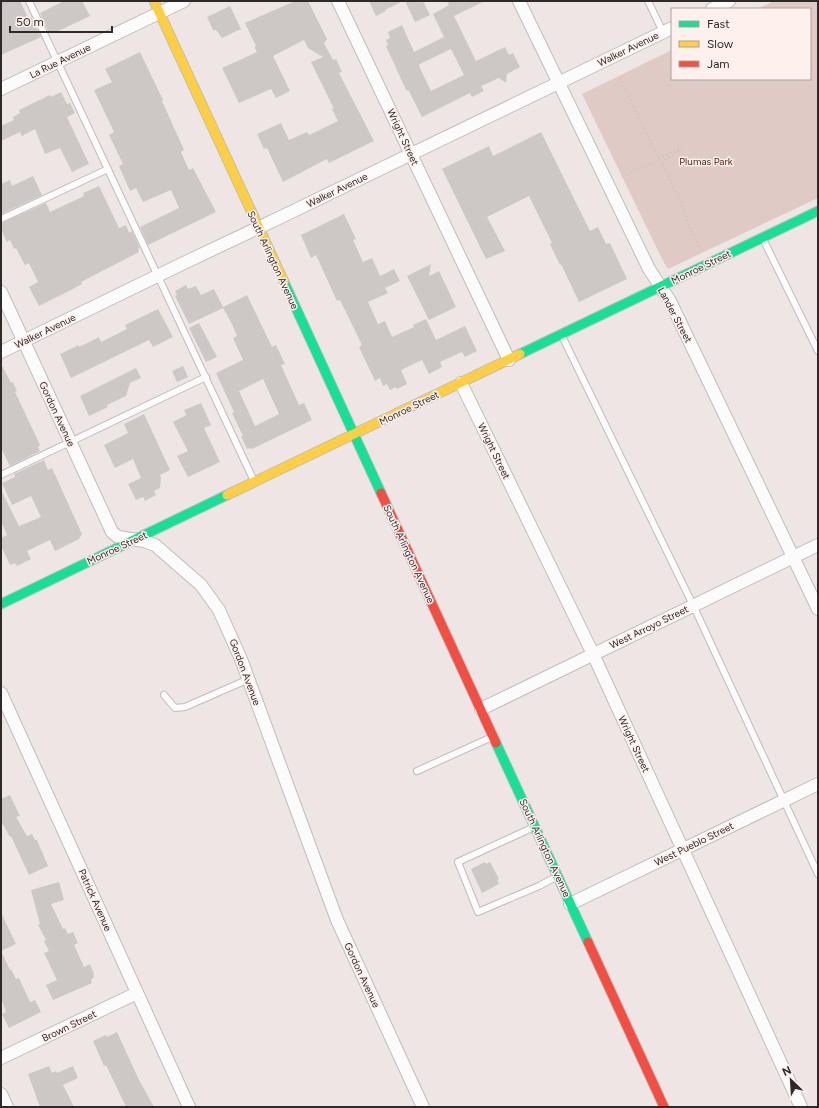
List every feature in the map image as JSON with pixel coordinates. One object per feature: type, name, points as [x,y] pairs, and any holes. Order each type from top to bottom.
[{"type":"main road","name":"South Arlington Avenue","points":[[154,1],[664,1107]]},
{"type":"main road","name":"Monroe Street","points":[[1,604],[818,211]]},
{"type":"street","name":"La Rue Avenue","points":[[1,89],[184,1]]},
{"type":"street","name":"Wright Street","points":[[338,1],[509,360]]},
{"type":"street","name":"Lander Street","points":[[519,1],[649,269],[670,301],[818,609]]},
{"type":"street","points":[[714,8],[729,1]]},
{"type":"street","name":"Walker Avenue","points":[[1,352],[668,30]]},
{"type":"street","name":"Gordon Avenue","points":[[1,292],[112,532],[118,537],[136,539],[150,543],[160,550],[201,585],[210,597],[226,625],[249,679],[337,920],[423,1107]]},
{"type":"street","name":"Wright Street","points":[[461,383],[593,654],[801,1107]]},
{"type":"street","name":"West Arroyo Street","points":[[480,709],[818,545]]},
{"type":"street","name":"Patrick Avenue","points":[[1,693],[189,1107]]},
{"type":"street","name":"West Pueblo Street","points":[[570,904],[818,784]]},
{"type":"street","name":"Brown Street","points":[[1,1058],[137,993]]},
{"type":"street","points":[[1,1094],[7,1107]]},
{"type":"lane","points":[[29,1],[255,482]]},
{"type":"lane","points":[[648,1],[668,30]]},
{"type":"lane","points":[[1,219],[108,169]]},
{"type":"lane","points":[[763,238],[818,351]]},
{"type":"lane","points":[[561,334],[693,606],[818,874]]},
{"type":"lane","points":[[1,475],[206,377]]},
{"type":"lane","points":[[164,695],[175,708],[185,707],[249,679]]},
{"type":"lane","points":[[417,771],[494,737]]},
{"type":"lane","points":[[535,827],[458,862],[478,912],[539,886],[558,876]]},
{"type":"path","points":[[620,78],[658,157],[685,148]]},
{"type":"path","points":[[626,175],[678,150]]},
{"type":"path","points":[[678,150],[662,163],[702,252]]},
{"type":"green space","name":"Plumas Park","points":[[774,1],[818,1],[818,198],[668,269],[582,94],[671,50],[671,80],[811,80],[811,8],[759,8]]},
{"type":"building","points":[[1,1],[20,1],[28,18],[31,17],[41,37],[1,55]]},
{"type":"building","points":[[64,1],[82,1],[90,16],[54,33],[53,31],[49,33],[40,13]]},
{"type":"building","points":[[295,1],[308,1],[327,39],[324,43],[333,60],[336,59],[342,72],[339,73],[374,141],[329,163],[327,159],[283,182],[267,148],[264,149],[257,134],[281,123],[289,140],[307,132],[309,135],[338,121],[332,109],[334,109],[311,62],[323,57],[308,48],[304,40],[273,56],[290,91],[276,98],[271,89],[239,103],[222,68],[257,52],[254,47],[256,46],[245,23]]},
{"type":"building","points":[[369,1],[403,1],[376,16]]},
{"type":"building","points":[[405,1],[423,1],[430,15],[415,22]]},
{"type":"building","points":[[447,1],[485,1],[454,16],[476,61],[505,47],[509,55],[513,53],[520,67],[507,74],[506,83],[499,78],[481,86],[484,91],[472,97],[470,93],[422,117],[409,91],[406,90],[386,46],[388,45],[386,40],[390,38],[388,32],[402,25],[414,52],[444,37],[433,14],[449,5]],"holes":[[[451,49],[464,75],[431,91],[419,66],[420,64]]]},
{"type":"building","points":[[230,6],[241,29],[222,38],[216,30],[213,30],[207,17]]},
{"type":"building","points":[[140,52],[163,100],[162,101],[184,150],[181,152],[189,170],[193,168],[216,212],[148,245],[140,227],[179,208],[171,190],[143,202],[136,188],[130,191],[119,166],[123,164],[109,135],[114,132],[94,90],[112,82],[105,69]]},
{"type":"building","points":[[61,92],[67,104],[70,103],[75,113],[67,117],[89,164],[72,172],[60,148],[45,154],[35,129],[22,136],[20,132],[1,141],[1,126],[14,120],[13,117],[20,113],[19,110],[50,95],[51,97]]},
{"type":"building","points":[[541,132],[590,231],[598,227],[606,244],[610,243],[627,279],[579,302],[550,244],[552,243],[529,196],[487,217],[505,251],[486,259],[442,169],[489,146],[493,156]]},
{"type":"building","points":[[33,176],[42,195],[1,214],[1,184],[10,180],[12,186]]},
{"type":"building","points":[[99,186],[119,228],[126,225],[129,233],[132,231],[140,248],[138,249],[139,252],[39,306],[29,287],[38,282],[29,263],[25,265],[16,248],[14,249],[10,240],[7,242],[1,229],[1,223],[46,203],[50,212],[84,196],[83,193]]},
{"type":"building","points":[[344,214],[356,239],[353,240],[363,262],[372,258],[380,276],[394,269],[400,281],[385,288],[388,293],[368,302],[378,324],[385,321],[392,337],[414,327],[413,325],[426,319],[436,340],[465,326],[477,351],[465,357],[462,352],[440,362],[442,367],[429,374],[422,360],[401,370],[407,384],[397,389],[396,387],[390,390],[387,384],[383,386],[380,378],[375,381],[359,347],[362,345],[340,300],[337,301],[316,255],[311,258],[301,235]]},
{"type":"building","points":[[431,264],[429,276],[439,271],[456,307],[429,320],[407,276]]},
{"type":"building","points":[[186,285],[188,289],[196,286],[201,295],[214,289],[223,307],[247,295],[272,347],[276,345],[285,364],[281,365],[299,405],[304,403],[312,420],[252,449],[247,449],[241,436],[243,436],[232,413],[234,412],[216,373],[243,360],[233,338],[237,336],[232,324],[223,308],[189,324],[175,296],[177,295],[175,291]],"holes":[[[263,379],[279,414],[255,426],[239,391]]]},
{"type":"building","points":[[158,309],[173,337],[153,347],[149,340],[71,378],[60,354],[99,337],[101,342],[127,329],[125,325]]},
{"type":"building","points":[[199,323],[217,357],[206,362],[189,328]]},
{"type":"building","points":[[1,364],[11,383],[13,382],[17,391],[15,392],[40,445],[38,447],[40,451],[10,466],[1,448]]},
{"type":"building","points":[[183,366],[188,377],[177,382],[172,371]]},
{"type":"building","points":[[136,368],[141,378],[130,383],[126,396],[89,416],[80,396]]},
{"type":"building","points":[[201,403],[211,425],[204,428],[220,462],[188,477],[177,456],[188,451],[173,422],[186,415],[184,410]]},
{"type":"building","points":[[144,414],[170,470],[160,475],[160,488],[154,491],[156,495],[145,501],[143,497],[136,500],[128,484],[141,478],[133,459],[115,468],[104,445],[128,433],[124,424]]},
{"type":"building","points":[[44,460],[48,470],[52,468],[82,534],[79,539],[55,551],[50,540],[27,551],[31,559],[17,566],[15,563],[10,565],[1,546],[1,538],[7,535],[1,521],[1,490],[19,526],[41,517],[31,496],[12,505],[2,483],[15,477],[14,474]]},
{"type":"building","points":[[10,795],[20,816],[16,817],[27,836],[32,834],[35,840],[37,840],[48,866],[29,875],[11,836],[10,837],[1,821],[1,799]]},
{"type":"building","points":[[485,862],[486,864],[490,862],[499,879],[497,880],[499,884],[482,893],[471,869]]},
{"type":"building","points":[[59,882],[64,900],[51,904],[63,929],[65,928],[68,934],[73,932],[78,943],[74,945],[84,967],[90,964],[94,978],[91,979],[92,983],[53,1000],[46,985],[57,980],[44,953],[49,951],[44,941],[46,940],[38,925],[40,924],[31,890]]},
{"type":"building","points":[[1,913],[16,944],[1,951]]},
{"type":"building","points":[[1,951],[16,979],[19,978],[30,1002],[35,1000],[41,1012],[9,1028],[2,1014],[6,1012],[1,998]]},
{"type":"building","points":[[117,1032],[139,1080],[154,1107],[126,1107],[106,1065],[104,1066],[93,1041]]},
{"type":"building","points":[[49,1066],[52,1073],[56,1071],[57,1073],[73,1066],[78,1078],[63,1085],[74,1107],[40,1107],[28,1074]]},
{"type":"traffic: fast","points":[[520,354],[818,211]]},
{"type":"traffic: fast","points":[[284,282],[381,493]]},
{"type":"traffic: fast","points":[[1,604],[227,495]]},
{"type":"traffic: fast","points":[[496,743],[588,942]]},
{"type":"traffic: slow","points":[[154,1],[284,282]]},
{"type":"traffic: slow","points":[[227,495],[520,354]]},
{"type":"traffic: jam","points":[[381,493],[496,743]]},
{"type":"traffic: jam","points":[[588,942],[664,1107]]}]
